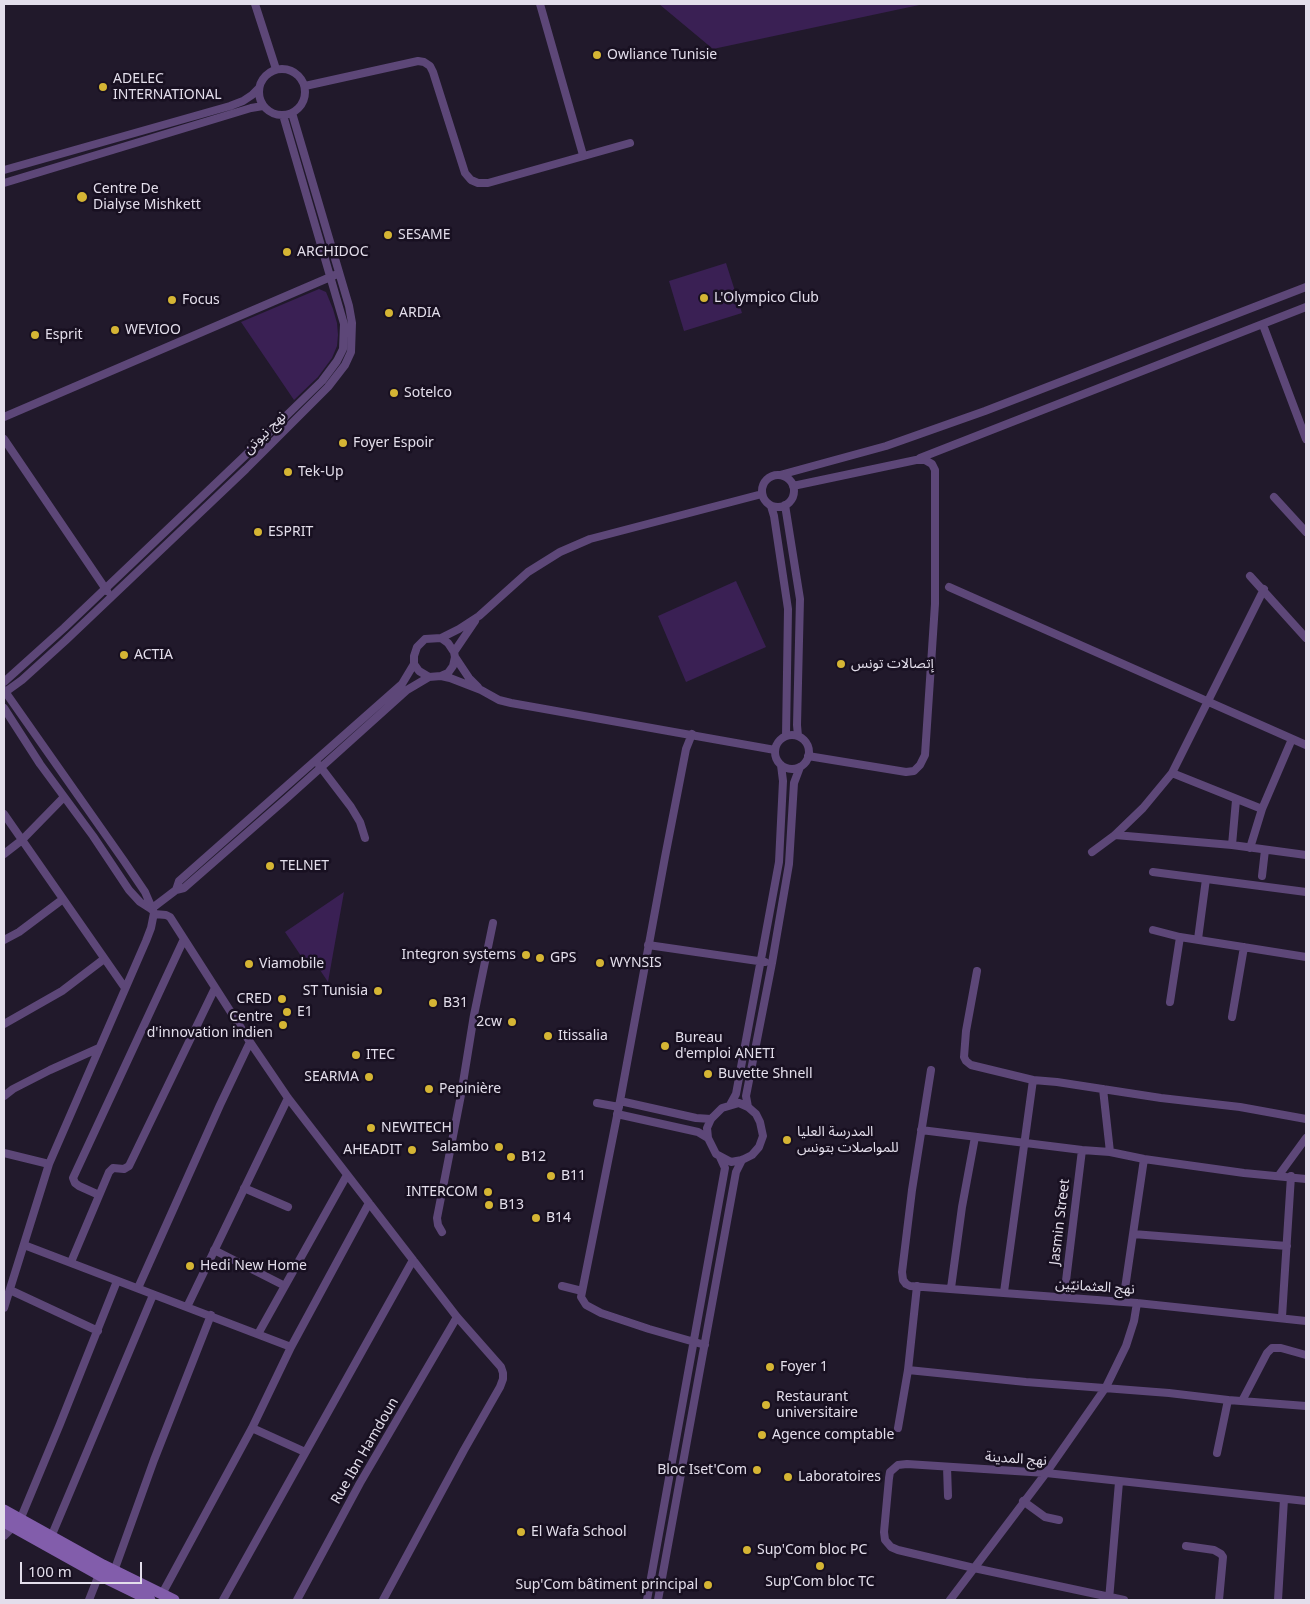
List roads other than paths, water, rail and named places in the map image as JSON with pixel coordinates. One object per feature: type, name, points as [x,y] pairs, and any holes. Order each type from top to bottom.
[{"type":"street","points":[[255,4],[276,69]]},
{"type":"street","points":[[540,4],[583,155]]},
{"type":"street","points":[[305,86],[418,61],[424,62],[433,72],[465,173],[470,180],[478,183],[488,183],[630,143]]},
{"type":"street","points":[[4,170],[230,106],[243,101],[258,89],[268,73],[276,69],[285,68],[294,71],[301,77],[305,86],[305,95],[302,104],[296,111],[288,114],[270,112],[263,106],[259,98],[258,89]]},
{"type":"street","points":[[4,183],[251,108],[263,106]]},
{"type":"street","name":"نهج نيوتن","points":[[4,692],[22,680],[246,469],[328,387],[345,365],[351,352],[352,323],[335,275],[288,114]]},
{"type":"street","points":[[67,152],[71,163]]},
{"type":"street","points":[[4,417],[335,275]]},
{"type":"street","name":"نهج نيوتن","points":[[4,682],[64,628],[322,382],[343,349],[344,324],[335,275]]},
{"type":"street","points":[[786,736],[788,609],[774,516],[771,506],[763,498],[762,494],[762,486],[767,478],[886,446],[985,411],[1306,287]]},
{"type":"street","points":[[794,486],[916,460],[1306,308]]},
{"type":"street","points":[[1263,325],[1306,439]]},
{"type":"street","points":[[343,345],[352,345]]},
{"type":"street","points":[[4,439],[111,596]]},
{"type":"street","points":[[808,756],[906,772],[914,771],[920,765],[925,755],[934,604],[935,470],[932,464],[926,460],[916,460]]},
{"type":"street","points":[[771,506],[780,507],[785,505],[791,501],[794,493],[794,486],[791,481],[780,475]]},
{"type":"street","points":[[152,912],[176,890],[184,888],[287,798],[318,764],[402,684],[414,664],[417,646],[426,639],[441,638],[459,629],[479,616],[528,572],[560,552],[590,540],[762,494]]},
{"type":"street","points":[[1274,497],[1306,532]]},
{"type":"street","points":[[785,505],[800,599],[798,736]]},
{"type":"street","points":[[1250,576],[1306,636]]},
{"type":"street","points":[[949,587],[1306,745]]},
{"type":"street","points":[[1092,852],[1115,835],[1143,808],[1172,773],[1264,589]]},
{"type":"street","points":[[441,676],[448,673],[453,666],[454,654],[479,616]]},
{"type":"street","points":[[441,638],[448,643],[469,678],[481,690]]},
{"type":"street","points":[[414,664],[419,671],[429,677]]},
{"type":"street","points":[[176,890],[179,881],[281,792],[318,764],[407,690],[429,677],[441,676],[450,678],[511,704],[692,734],[775,750]]},
{"type":"street","points":[[4,692],[124,861],[148,899],[152,912],[151,928],[146,941],[49,1164],[4,1308]]},
{"type":"street","points":[[4,708],[64,797],[94,836],[128,890],[152,912],[170,916],[288,1098],[457,1316],[501,1367],[503,1379],[500,1386],[383,1600]]},
{"type":"street","points":[[692,734],[686,749],[619,1107],[582,1291],[582,1301],[601,1313],[705,1345]]},
{"type":"street","points":[[786,736],[798,736],[807,744],[808,756],[805,763],[800,767],[788,769],[781,766],[776,760],[775,750],[777,744],[786,736]]},
{"type":"street","points":[[1250,848],[1262,809],[1292,739]]},
{"type":"street","points":[[318,764],[351,807],[360,822],[365,838]]},
{"type":"street","points":[[730,1105],[736,1094],[779,862],[783,781],[781,766]]},
{"type":"street","points":[[748,1107],[746,1096],[789,864],[794,783],[800,767]]},
{"type":"street","points":[[1172,773],[1262,809]]},
{"type":"street","points":[[281,792],[287,798]]},
{"type":"street","points":[[4,854],[22,840],[64,797]]},
{"type":"street","points":[[1232,846],[1236,800]]},
{"type":"street","points":[[4,814],[125,988]]},
{"type":"street","points":[[1115,835],[1306,855]]},
{"type":"street","points":[[1262,876],[1265,850]]},
{"type":"street","points":[[1153,872],[1306,892]]},
{"type":"street","points":[[1198,939],[1206,879]]},
{"type":"street","points":[[4,940],[19,932],[63,899]]},
{"type":"street","points":[[442,1232],[437,1218],[493,923]]},
{"type":"street","points":[[1153,930],[1306,957]]},
{"type":"street","points":[[1170,1002],[1180,936]]},
{"type":"street","points":[[99,1195],[79,1186],[73,1178],[184,939]]},
{"type":"street","points":[[648,945],[772,963]]},
{"type":"street","points":[[1232,1017],[1244,947]]},
{"type":"street","points":[[4,1024],[62,991],[104,959]]},
{"type":"street","points":[[976,971],[966,1031],[964,1056],[971,1065],[1033,1080],[1240,1107],[1306,1119]]},
{"type":"street","points":[[71,1262],[111,1169],[124,1169],[130,1166],[215,988]]},
{"type":"street","points":[[138,1288],[250,1042]]},
{"type":"street","points":[[4,1096],[13,1089],[50,1070],[99,1048]]},
{"type":"street","points":[[898,1428],[908,1370],[917,1286],[908,1285],[903,1280],[903,1261],[931,1070]]},
{"type":"street","points":[[1004,1292],[1033,1080]]},
{"type":"street","points":[[1102,1089],[1110,1152]]},
{"type":"street","points":[[187,1306],[288,1098]]},
{"type":"street","points":[[596,1103],[711,1119]]},
{"type":"street","points":[[647,1600],[670,1479],[692,1342],[725,1168],[708,1138],[707,1128],[711,1119],[722,1108],[739,1103],[748,1107],[756,1114],[760,1122],[763,1136],[758,1147],[752,1155],[742,1160],[731,1162],[720,1157]]},
{"type":"street","points":[[619,1107],[698,1132],[708,1138]]},
{"type":"street","points":[[921,1130],[1110,1152],[1144,1159],[1306,1179]]},
{"type":"street","points":[[950,1288],[975,1137]]},
{"type":"street","points":[[1279,1175],[1306,1138]]},
{"type":"street","name":"Jasmin Street","points":[[1064,1297],[1082,1150]]},
{"type":"street","points":[[4,1154],[49,1164]]},
{"type":"street","points":[[1123,1302],[1144,1159]]},
{"type":"street","points":[[658,1600],[736,1172],[742,1160]]},
{"type":"street","points":[[258,1334],[347,1175]]},
{"type":"street","points":[[1282,1317],[1291,1176]]},
{"type":"street","points":[[244,1188],[288,1207]]},
{"type":"street","points":[[162,1594],[252,1428],[291,1347],[369,1203]]},
{"type":"street","points":[[1133,1234],[1287,1246]]},
{"type":"street","points":[[24,1245],[291,1347]]},
{"type":"street","points":[[214,1250],[285,1286]]},
{"type":"street","points":[[223,1600],[413,1260]]},
{"type":"street","points":[[4,1536],[12,1523],[98,1331],[117,1281]]},
{"type":"street","points":[[562,1286],[582,1291]]},
{"type":"street","name":"نهج العثمانيّين","points":[[917,1286],[1137,1303],[1306,1321]]},
{"type":"street","points":[[10,1290],[98,1331]]},
{"type":"street","points":[[51,1537],[153,1294]]},
{"type":"street","points":[[950,1600],[1046,1473],[1106,1387],[1126,1346],[1134,1321],[1137,1303]]},
{"type":"street","points":[[112,1576],[154,1460],[211,1316]]},
{"type":"street","name":"Rue Ibn Hamdoun","points":[[297,1600],[360,1483],[457,1316]]},
{"type":"street","points":[[1242,1400],[1267,1353],[1272,1348],[1281,1348],[1306,1356]]},
{"type":"street","points":[[908,1370],[1026,1382],[1169,1392],[1228,1400],[1306,1406]]},
{"type":"street","points":[[1217,1453],[1228,1400]]},
{"type":"street","points":[[252,1428],[305,1452]]},
{"type":"street","name":"نهج المدينة","points":[[974,1568],[898,1550],[891,1547],[885,1540],[884,1532],[889,1478],[893,1467],[907,1464],[1046,1473],[1306,1501]]},
{"type":"street","points":[[947,1467],[948,1496]]},
{"type":"street","points":[[1109,1599],[1120,1482]]},
{"type":"street","points":[[1278,1600],[1284,1499]]},
{"type":"street","points":[[1024,1502],[1045,1517],[1059,1520]]},
{"type":"street","points":[[4,1510],[12,1523],[112,1576],[150,1600]]},
{"type":"street","points":[[12,1523],[51,1537],[101,1570]]},
{"type":"street","points":[[1186,1546],[1214,1550],[1223,1557],[1219,1600]]},
{"type":"street","points":[[974,1568],[1109,1599],[1124,1600]]},
{"type":"street","points":[[89,1600],[101,1570]]},
{"type":"street","points":[[112,1576],[174,1600]]},
{"type":"place","name":"Owliance Tunisie","points":[[597,55]]},
{"type":"place","name":"ADELEC INTERNATIONAL","points":[[103,87]]},
{"type":"place","name":"Centre De Dialyse Mishkett","points":[[82,197]]},
{"type":"place","name":"SESAME","points":[[388,235]]},
{"type":"place","name":"ARCHIDOC","points":[[287,252]]},
{"type":"place","name":"L'Olympico Club","points":[[704,298]]},
{"type":"place","name":"Focus","points":[[172,300]]},
{"type":"place","name":"ARDIA","points":[[389,313]]},
{"type":"place","name":"WEVIOO","points":[[115,330]]},
{"type":"place","name":"Esprit","points":[[35,335]]},
{"type":"place","name":"Sotelco","points":[[394,393]]},
{"type":"place","name":"Foyer Espoir","points":[[343,443]]},
{"type":"place","name":"Tek-Up","points":[[288,472]]},
{"type":"place","name":"ESPRIT","points":[[258,532]]},
{"type":"place","name":"ACTIA","points":[[124,655]]},
{"type":"place","name":"إتصالات تونس","points":[[841,664]]},
{"type":"place","name":"TELNET","points":[[270,866]]},
{"type":"place","name":"Integron systems","points":[[526,955]]},
{"type":"place","name":"GPS","points":[[540,958]]},
{"type":"place","name":"WYNSIS","points":[[600,963]]},
{"type":"place","name":"Viamobile","points":[[249,964]]},
{"type":"place","name":"ST Tunisia","points":[[378,991]]},
{"type":"place","name":"CRED","points":[[282,999]]},
{"type":"place","name":"B31","points":[[433,1003]]},
{"type":"place","name":"E1","points":[[287,1012]]},
{"type":"place","name":"2cw","points":[[512,1022]]},
{"type":"place","name":"Centre d'innovation indien","points":[[283,1025]]},
{"type":"place","name":"Itissalia","points":[[548,1036]]},
{"type":"place","name":"Bureau d'emploi ANETI","points":[[665,1046]]},
{"type":"place","name":"ITEC","points":[[356,1055]]},
{"type":"place","name":"Buvette Shnell","points":[[708,1074]]},
{"type":"place","name":"SEARMA","points":[[369,1077]]},
{"type":"place","name":"Pepinière","points":[[429,1089]]},
{"type":"place","name":"NEWITECH","points":[[371,1128]]},
{"type":"place","name":"المدرسة العليا للمواصلات بتونس","points":[[787,1140]]},
{"type":"place","name":"Salambo","points":[[499,1147]]},
{"type":"place","name":"AHEADIT","points":[[412,1150]]},
{"type":"place","name":"B12","points":[[511,1157]]},
{"type":"place","name":"B11","points":[[551,1176]]},
{"type":"place","name":"INTERCOM","points":[[488,1192]]},
{"type":"place","name":"B13","points":[[489,1205]]},
{"type":"place","name":"B14","points":[[536,1218]]},
{"type":"place","name":"Hedi New Home","points":[[190,1266]]},
{"type":"place","name":"Foyer 1","points":[[770,1367]]},
{"type":"place","name":"Restaurant universitaire","points":[[766,1405]]},
{"type":"place","name":"Agence comptable","points":[[762,1435]]},
{"type":"place","name":"Bloc Iset'Com","points":[[757,1470]]},
{"type":"place","name":"Laboratoires","points":[[788,1477]]},
{"type":"place","name":"El Wafa School","points":[[521,1532]]},
{"type":"place","name":"Sup'Com bloc PC","points":[[747,1550]]},
{"type":"place","name":"Sup'Com bloc TC","points":[[820,1566]]},
{"type":"place","name":"Sup'Com bâtiment principal","points":[[708,1585]]}]
